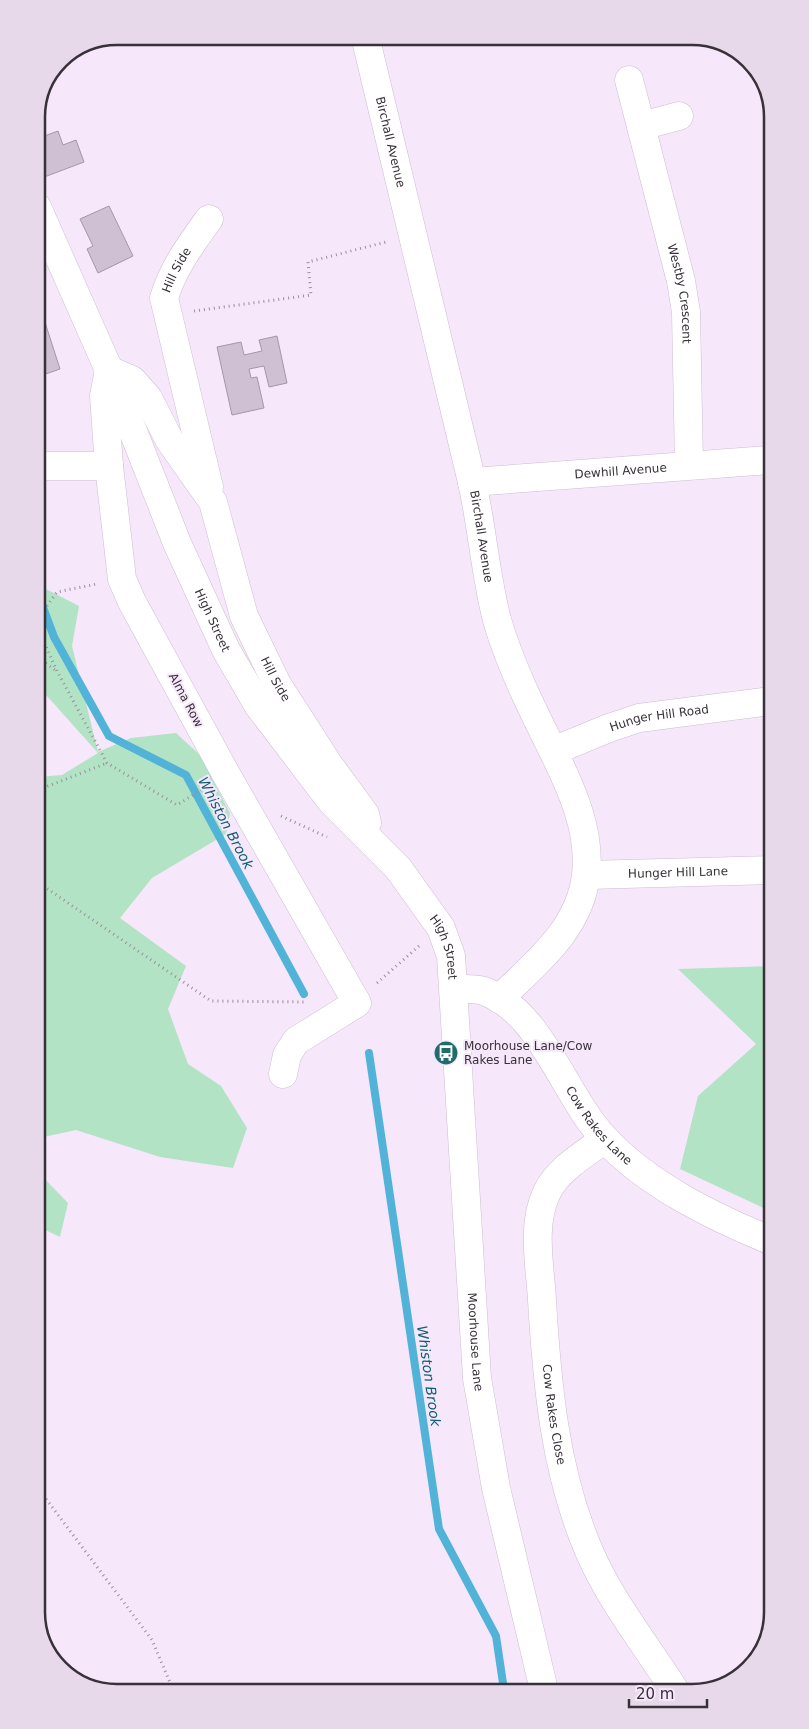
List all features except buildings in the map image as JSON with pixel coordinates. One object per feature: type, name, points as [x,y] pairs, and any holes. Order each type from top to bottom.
[{"type":"street","name":"Birchall Avenue","points":[[367,45],[472,482],[497,618],[510,659],[570,784],[581,818],[586,852],[587,875],[581,902],[564,932],[499,999]]},
{"type":"street","name":"Westby Crescent","points":[[629,80],[681,281],[686,312],[688,465]]},
{"type":"street","points":[[641,126],[679,116]]},
{"type":"street","name":"Hill Side","points":[[209,219],[182,256],[169,282],[164,298],[213,502],[244,616],[277,684],[328,766],[365,814],[370,839]]},
{"type":"street","name":"High Street","points":[[45,225],[109,370],[177,543],[226,650],[258,705],[292,752],[331,801],[398,868],[441,928],[451,956],[454,989]]},
{"type":"street","name":"Alma Row","points":[[109,370],[104,396],[108,466],[122,579],[132,602],[239,797],[357,1003],[296,1041],[288,1055],[283,1074]]},
{"type":"street","name":"Hill Side","points":[[109,370],[132,380],[148,398],[170,441],[213,502]]},
{"type":"street","name":"Dewhill Avenue","points":[[472,482],[764,460]]},
{"type":"street","points":[[45,466],[108,466]]},
{"type":"street","name":"Hunger Hill Road","points":[[553,751],[639,718],[764,702]]},
{"type":"street","name":"Hunger Hill Lane","points":[[587,875],[764,870]]},
{"type":"street","name":"Cow Rakes Lane","points":[[454,989],[484,991],[499,999],[528,1021],[587,1117],[605,1139],[666,1188],[744,1230],[764,1238]]},
{"type":"street","name":"Moorhouse Lane","points":[[454,989],[477,1378],[496,1488],[543,1684]]},
{"type":"street","name":"Cow Rakes Close","points":[[605,1139],[563,1171],[548,1190],[539,1211],[538,1239],[546,1374],[566,1488],[589,1552],[612,1594],[671,1684]]},
{"type":"path","points":[[167,315],[311,295],[308,262],[413,235]]},
{"type":"path","points":[[45,608],[56,592],[122,579]]},
{"type":"path","points":[[45,644],[57,671],[107,763],[177,805]]},
{"type":"path","points":[[45,662],[57,671]]},
{"type":"path","points":[[45,787],[107,763]]},
{"type":"path","points":[[239,797],[331,840]]},
{"type":"path","points":[[45,888],[210,1001],[307,1002]]},
{"type":"path","points":[[385,975],[441,928]]},
{"type":"path","points":[[45,1498],[152,1640],[171,1684]]},
{"type":"green space","points":[[45,589],[79,606],[72,646],[98,752],[131,738],[176,733],[200,755],[230,813],[226,834],[152,878],[120,918],[186,966],[168,1009],[188,1064],[221,1086],[247,1128],[233,1168],[160,1157],[76,1130],[45,1137],[45,776],[62,775],[98,753],[45,694]]},
{"type":"green space","points":[[764,966],[764,1208],[680,1169],[698,1096],[756,1044],[678,969]]},
{"type":"green space","points":[[45,1179],[68,1203],[60,1237],[45,1230]]},
{"type":"waterway","name":"Whiston Brook","points":[[45,613],[54,637],[109,736],[186,775],[304,994]]},
{"type":"waterway","name":"Whiston Brook","points":[[369,1053],[439,1529],[496,1636],[503,1684]]},
{"type":"place","name":"Moorhouse Lane/Cow Rakes Lane","points":[[446,1053]]}]
